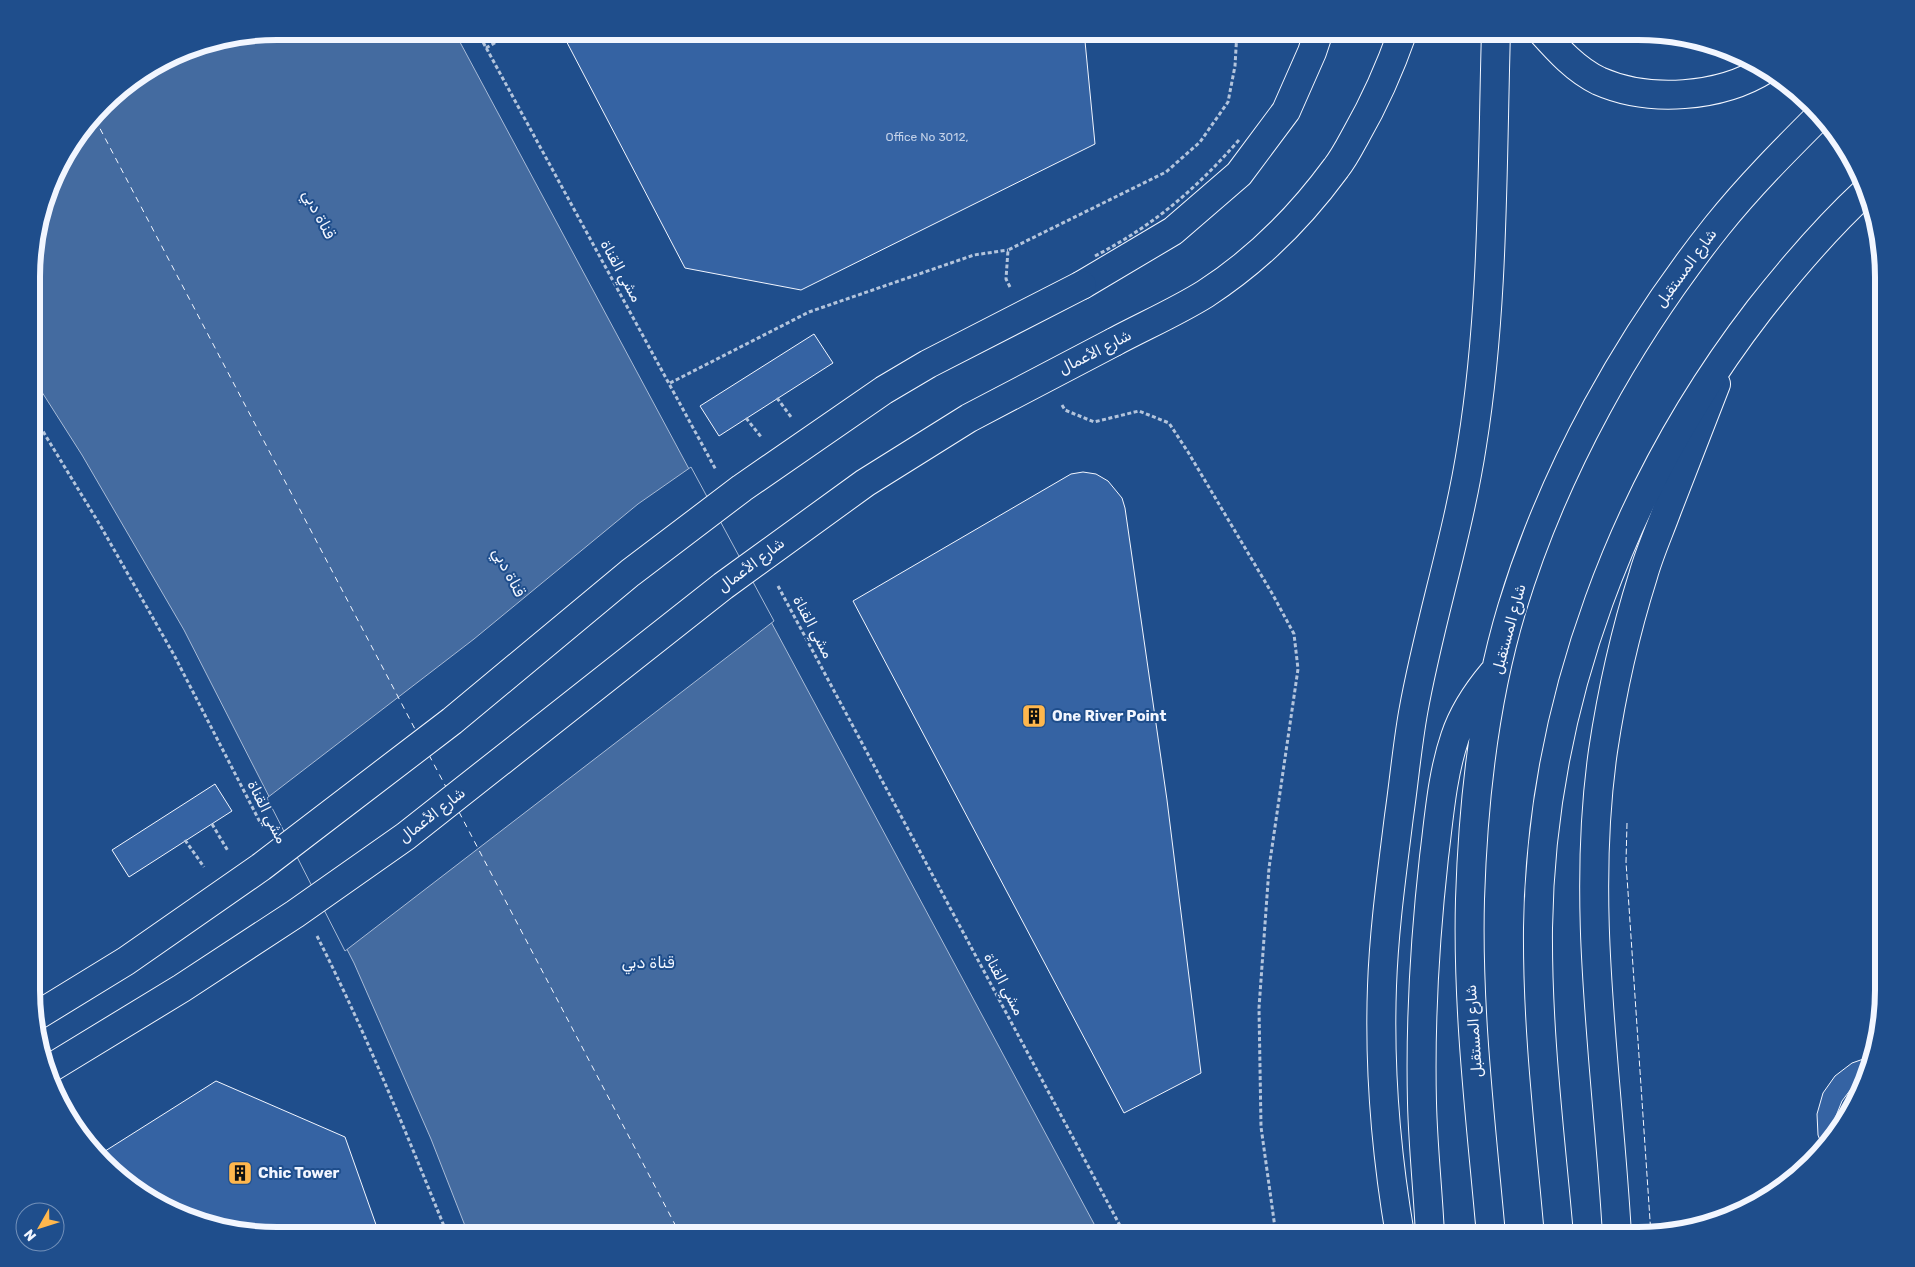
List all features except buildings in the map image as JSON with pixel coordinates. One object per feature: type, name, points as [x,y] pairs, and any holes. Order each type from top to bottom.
[{"type":"street","points":[[41,1013],[126,961],[261,867],[452,720],[677,536],[750,482],[884,390],[928,364],[1082,285],[1173,231],[1239,174],[1286,111],[1316,40]]},
{"type":"street","name":"شارع الأعمال","points":[[53,1067],[182,988],[295,914],[406,836],[723,586],[865,483],[969,418],[1203,295],[1247,264],[1274,241],[1337,167],[1373,104],[1400,40]]},
{"type":"street","points":[[1399,1227],[1387,1148],[1383,1094],[1382,1006],[1385,934],[1413,715],[1430,632],[1456,533],[1472,446],[1481,380],[1489,288],[1496,40]]},
{"type":"street","points":[[1549,40],[1565,58],[1598,81],[1630,90],[1664,94],[1698,93],[1730,85],[1757,73]]},
{"type":"street","name":"شارع المستقبل","points":[[1490,1227],[1473,1034],[1470,976],[1470,899],[1475,821],[1484,744],[1497,668],[1512,608],[1532,550],[1556,493],[1589,422],[1627,353],[1671,288],[1718,225],[1770,166],[1815,120]]},
{"type":"street","points":[[1558,1227],[1542,1048],[1538,987],[1538,926],[1548,804],[1559,743],[1573,684],[1601,595],[1636,510],[1679,428],[1728,350],[1785,276],[1860,196]]},
{"type":"street","points":[[1616,1227],[1595,936],[1594,874],[1603,752],[1626,632],[1643,574],[1728,350]]},
{"type":"street","points":[[1430,1227],[1422,1104],[1422,1053],[1426,949],[1435,847],[1448,762],[1455,736],[1480,688],[1497,668]]},
{"type":"path","name":"مشي القناة","points":[[482,40],[717,472]]},
{"type":"path","points":[[486,48],[500,40]]},
{"type":"path","points":[[670,384],[809,312],[974,255],[1008,250],[1166,172],[1200,142],[1228,102],[1235,66],[1236,40]]},
{"type":"path","points":[[1008,250],[1006,279],[1010,288]]},
{"type":"path","points":[[777,398],[793,420]]},
{"type":"path","points":[[1061,402],[1065,410],[1094,422],[1139,411],[1169,422],[1273,595],[1294,634],[1298,668],[1269,868],[1259,1008],[1261,1128],[1275,1227]]},
{"type":"path","points":[[746,418],[763,438]]},
{"type":"path","name":"مشي القناة","points":[[40,426],[100,525],[174,655],[264,831]]},
{"type":"path","name":"مشي القناة","points":[[773,577],[1121,1227]]},
{"type":"path","points":[[212,824],[228,851]]},
{"type":"path","points":[[186,840],[204,867]]},
{"type":"path","points":[[316,934],[401,1119],[444,1227]]},
{"type":"water","name":"قناة دبي","points":[[277,40],[459,40],[1096,1227],[465,1227],[431,1139],[354,963],[184,630],[82,455],[40,389],[40,277],[42,246],[48,216],[58,187],[64,172],[80,146],[99,121],[121,99],[146,80],[172,64],[216,48],[246,42]]},
{"type":"pier","points":[[691,467],[774,621],[345,951],[267,798],[474,639],[638,504]]},
{"type":"ferry route","points":[[97,123],[416,731]]},
{"type":"ferry route","points":[[429,755],[446,787]]},
{"type":"ferry route","points":[[459,812],[676,1227]]},
{"type":"fence","points":[[1627,823],[1626,862],[1650,1226]]},
{"type":"place","name":"One River Point","points":[[1034,716]]},
{"type":"place","name":"Chic Tower","points":[[240,1173]]}]
